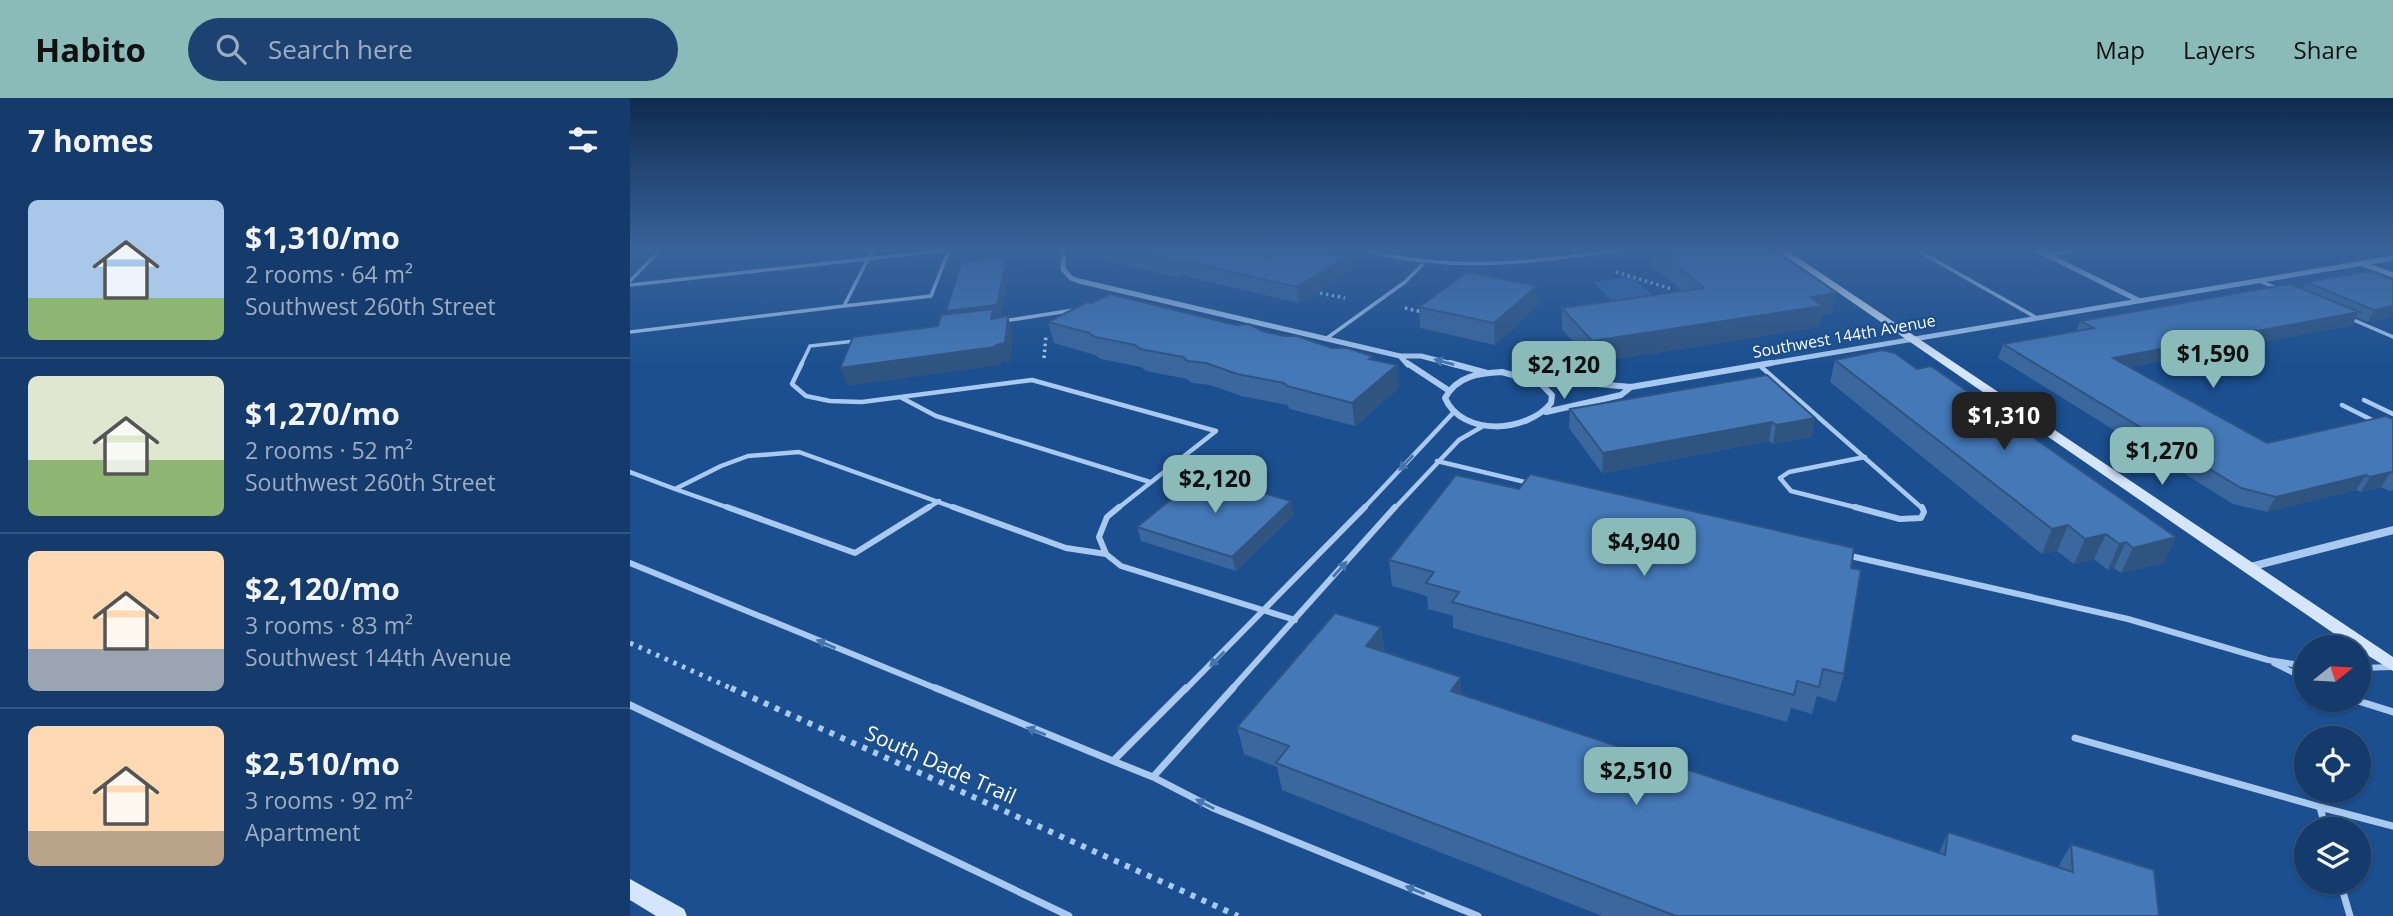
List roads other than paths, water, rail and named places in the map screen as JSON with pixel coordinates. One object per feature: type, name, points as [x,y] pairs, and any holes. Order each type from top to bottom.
[{"type":"street","points":[[1107,287],[1400,356],[1421,356],[1487,373]]},
{"type":"street","points":[[1835,287],[2393,666]]},
{"type":"street","points":[[2112,287],[2140,301]]},
{"type":"street","name":"Southwest 144th Avenue","points":[[1487,373],[1509,373],[1574,384],[1631,387],[2222,287]]},
{"type":"street","points":[[1400,356],[1405,364],[1448,390]]},
{"type":"street","points":[[1485,425],[1461,419],[1446,406],[1444,398],[1448,390],[1463,379],[1487,373]]},
{"type":"street","points":[[1530,377],[1548,390],[1551,397],[1550,405],[1544,413]]},
{"type":"street","name":"Southwest 144th Avenue","points":[[1485,425],[1518,424],[1544,413],[1621,395],[1631,387]]},
{"type":"street","points":[[2249,568],[2393,530]]},
{"type":"street","points":[[630,889],[676,916]]},
{"type":"lane","points":[[844,306],[853,287]]},
{"type":"lane","points":[[630,332],[931,296],[934,287]]},
{"type":"lane","points":[[1327,338],[1398,287]]},
{"type":"lane","points":[[1982,287],[2037,318]]},
{"type":"lane","points":[[2275,287],[2283,290]]},
{"type":"lane","points":[[1110,296],[1122,291]]},
{"type":"lane","points":[[1002,322],[1080,308]]},
{"type":"lane","points":[[2344,316],[2393,337]]},
{"type":"lane","points":[[865,339],[810,346],[795,375],[792,384],[795,390],[812,398],[843,403],[902,398],[1024,379],[1216,431],[1107,516],[1099,537],[1106,554],[1121,566],[1295,620]]},
{"type":"lane","points":[[1759,365],[1922,506],[1924,512],[1921,518],[1900,519],[1791,491],[1780,478],[1789,472],[1865,457]]},
{"type":"lane","points":[[902,398],[936,416],[1150,482]]},
{"type":"lane","points":[[2364,400],[2393,414]]},
{"type":"lane","points":[[2342,405],[2383,425]]},
{"type":"lane","points":[[1113,761],[1266,611],[1453,413]]},
{"type":"lane","points":[[1153,777],[1437,461],[1458,440],[1485,425]]},
{"type":"lane","points":[[675,489],[739,457],[768,451],[799,452],[1066,548],[1106,554]]},
{"type":"lane","points":[[1437,461],[1543,487]]},
{"type":"lane","points":[[630,472],[855,553],[939,501]]},
{"type":"lane","points":[[1841,554],[2128,619],[2268,660],[2294,664]]},
{"type":"lane","points":[[630,563],[1153,777],[1213,808],[1478,916]]},
{"type":"lane","points":[[2268,660],[2294,674]]},
{"type":"lane","points":[[2371,667],[2393,666]]},
{"type":"lane","points":[[630,705],[1069,916]]},
{"type":"lane","points":[[2371,705],[2393,712]]},
{"type":"lane","points":[[2075,738],[2393,826]]},
{"type":"lane","points":[[2320,807],[2323,817]]},
{"type":"lane","points":[[2344,894],[2350,916]]}]
